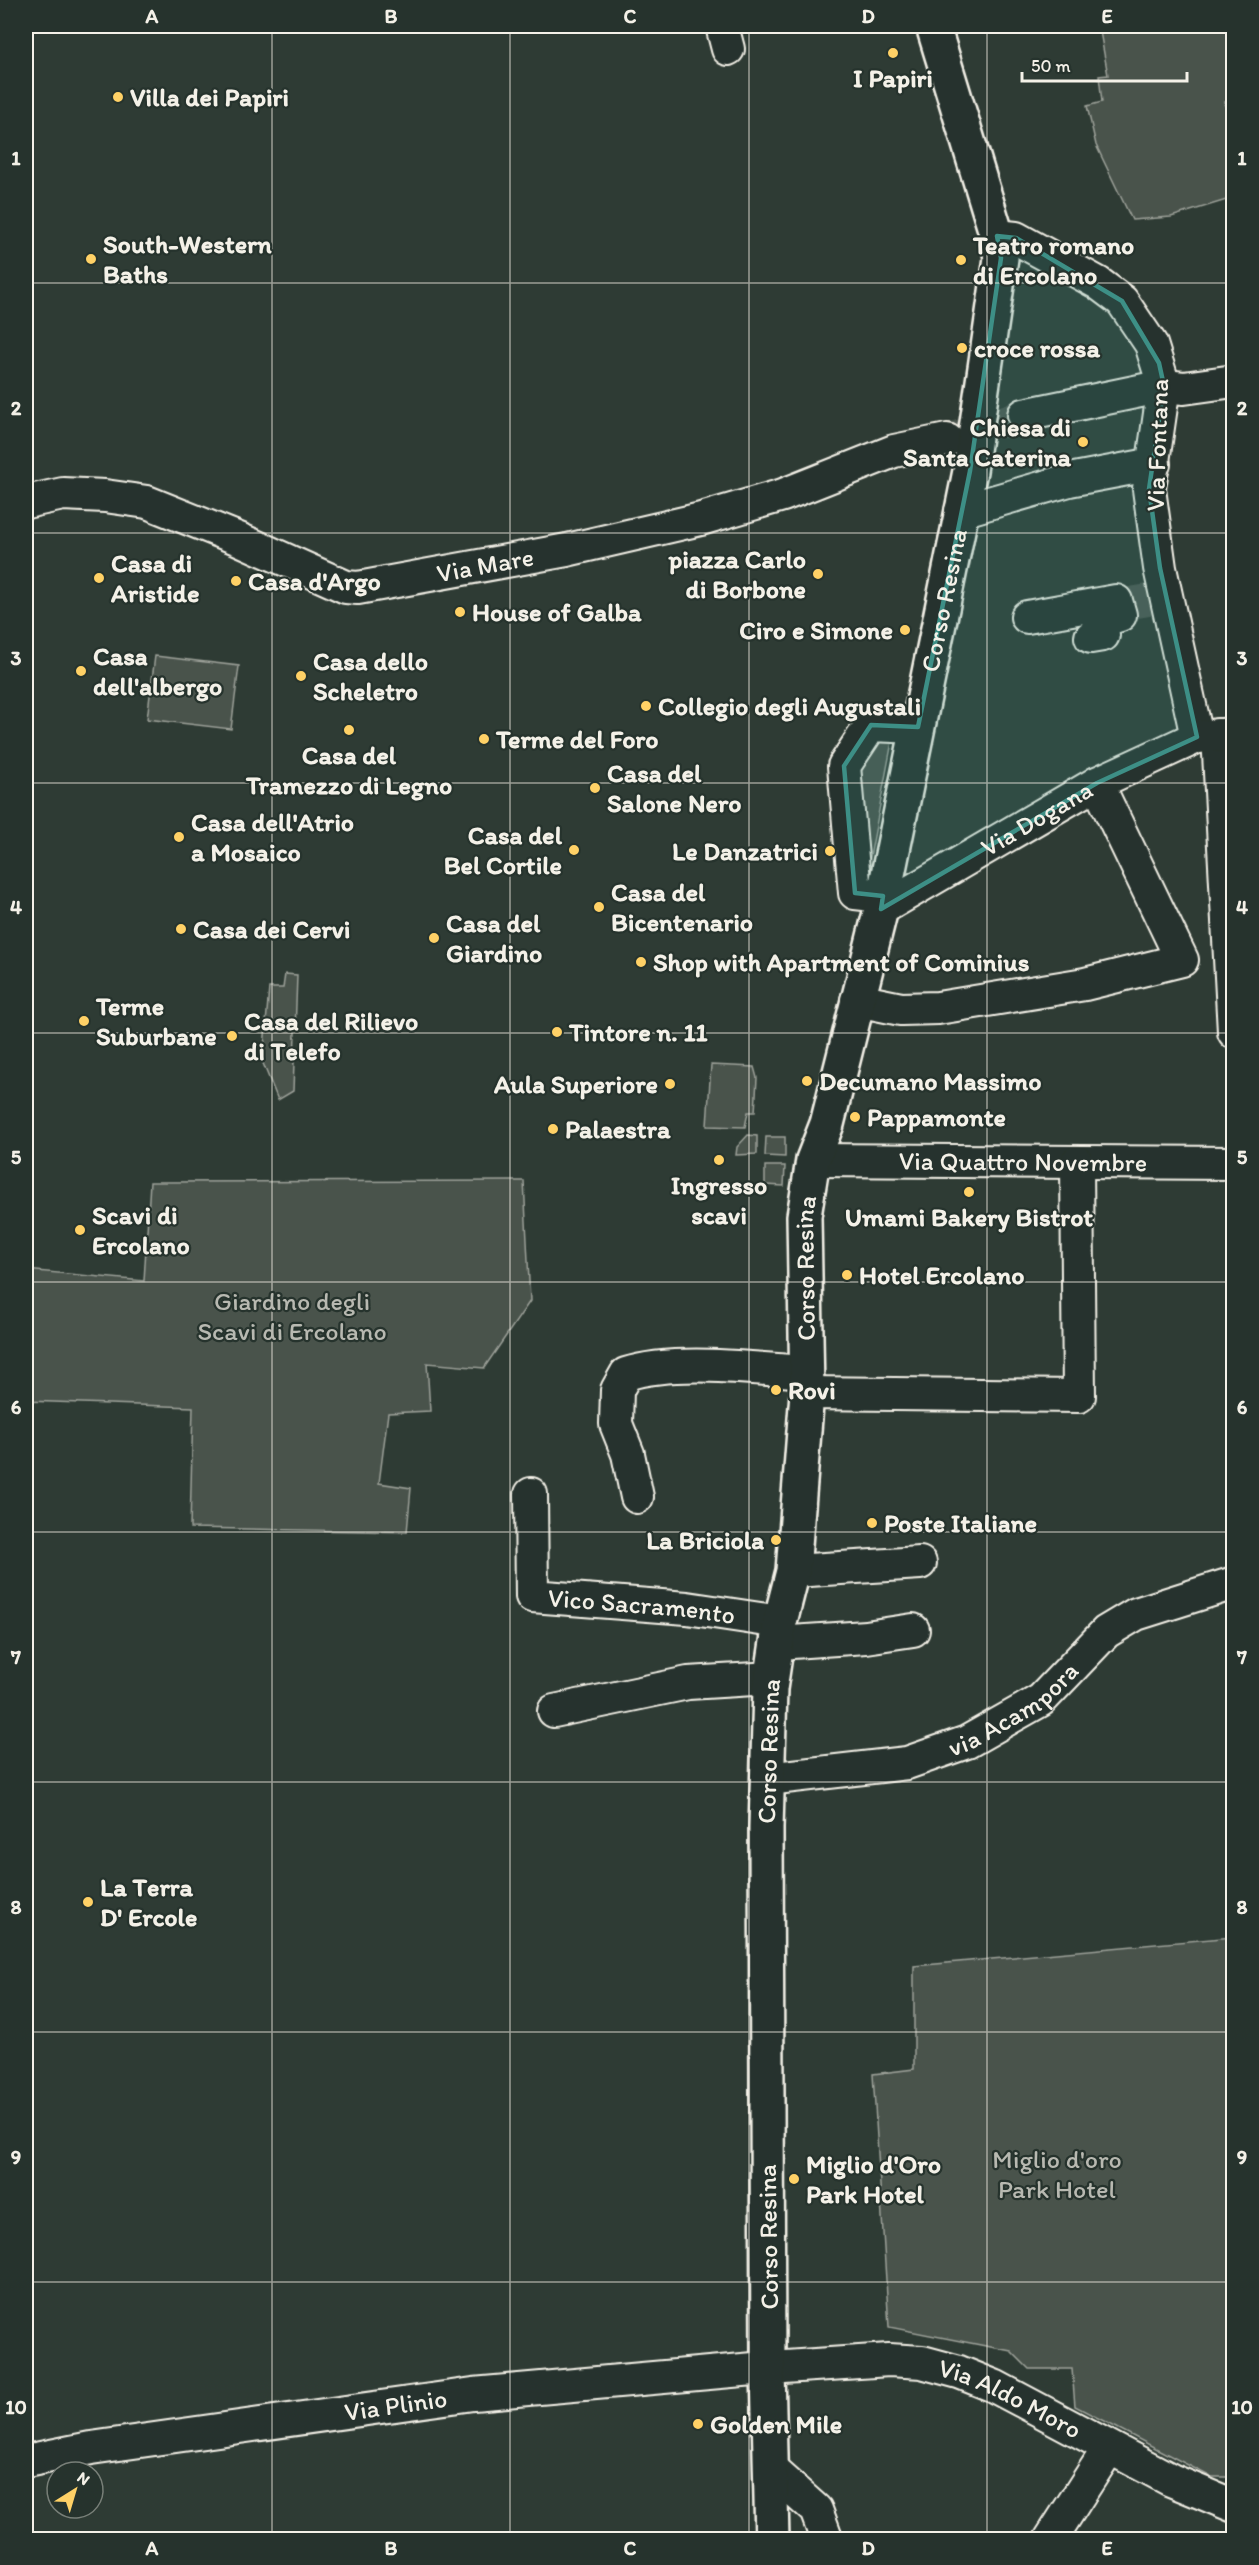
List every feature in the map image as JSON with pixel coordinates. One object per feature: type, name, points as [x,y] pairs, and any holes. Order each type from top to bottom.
[{"type":"main road","name":"Corso Resina","points":[[772,2540],[768,2369],[765,1978],[767,1779],[772,1678],[778,1632],[793,1572],[807,1383],[804,1216],[813,1160],[827,1124],[882,903],[970,471],[1001,258],[998,236],[933,26]]},
{"type":"street","name":"Via Fontana","points":[[998,236],[1016,238],[1098,283],[1122,301],[1151,344],[1164,386],[1149,489],[1160,568],[1141,601],[1216,735],[1229,870],[1233,1032]]},
{"type":"street","points":[[1024,415],[1164,386],[1184,388],[1233,381]]},
{"type":"street","name":"Via Mare","points":[[26,502],[63,494],[105,496],[147,502],[240,539],[346,587],[358,588],[567,550],[701,519],[783,495],[894,451],[947,440]]},
{"type":"street","points":[[962,511],[1069,480],[1154,464]]},
{"type":"street","points":[[1027,618],[1116,601],[1141,601]]},
{"type":"street","points":[[1091,637],[1103,634],[1101,621],[1120,615],[1141,601]]},
{"type":"street","points":[[882,903],[855,893],[844,766],[871,725],[918,727]]},
{"type":"street","name":"Via Dogana","points":[[882,903],[1097,783],[1216,735]]},
{"type":"street","points":[[857,1000],[901,1010],[938,1008],[1085,984],[1182,960],[1097,783]]},
{"type":"street","name":"Via Quattro Novembre","points":[[813,1160],[1233,1163]]},
{"type":"street","points":[[637,1497],[628,1454],[616,1424],[617,1390],[626,1374],[644,1368],[700,1366],[807,1383],[1079,1396],[1077,1162]]},
{"type":"street","name":"Vico Sacramento","points":[[531,1494],[532,1596],[687,1608],[778,1632]]},
{"type":"street","points":[[793,1572],[920,1563]]},
{"type":"street","name":"via Acampora","points":[[767,1779],[907,1763],[967,1742],[1041,1700],[1106,1632],[1136,1614],[1233,1583]]},
{"type":"street","points":[[778,1632],[866,1637],[913,1630]]},
{"type":"street","points":[[554,1711],[688,1683],[772,1678]]},
{"type":"street","name":"Via Aldo Moro","points":[[768,2369],[889,2360],[922,2362],[959,2372],[994,2386],[1171,2480],[1233,2506]]},
{"type":"street","name":"Via Plinio","points":[[26,2461],[91,2448],[473,2394],[768,2369]]},
{"type":"street","points":[[1050,2540],[1109,2448]]},
{"type":"street","points":[[771,2470],[816,2510],[827,2540]]},
{"type":"highlighted area","points":[[997,236],[1016,238],[1122,301],[1159,363],[1164,386],[1149,489],[1160,568],[1197,737],[1097,783],[881,909],[883,896],[855,893],[846,803],[844,766],[871,725],[918,727],[970,471],[1001,258]]},
{"type":"green space","points":[[1099,26],[1233,26],[1233,101],[1225,102],[1233,176],[1233,198],[1171,217],[1132,220],[1096,145],[1087,106],[1102,102],[1099,76],[1108,75]]},
{"type":"green space","points":[[155,656],[239,666],[231,729],[147,719]]},
{"type":"green space","points":[[894,731],[868,868],[851,788],[862,753]]},
{"type":"green space","points":[[285,974],[297,975],[293,1091],[278,1100],[258,1051],[264,1048],[269,988],[283,988]]},
{"type":"green space","points":[[711,1065],[754,1067],[757,1078],[755,1112],[748,1112],[745,1127],[707,1126]]},
{"type":"green space","points":[[748,1135],[757,1136],[757,1154],[736,1155],[737,1147]]},
{"type":"green space","points":[[766,1137],[785,1137],[785,1157],[765,1156]]},
{"type":"green space","points":[[765,1166],[785,1166],[784,1186],[765,1185]]},
{"type":"green space","name":"Giardino degli Scavi di Ercolano","points":[[524,1181],[530,1301],[484,1368],[427,1363],[430,1411],[388,1413],[379,1483],[411,1488],[407,1532],[190,1528],[193,1407],[26,1401],[26,1270],[144,1281],[150,1182]]},
{"type":"green space","name":"Miglio d'oro Park Hotel","points":[[1233,1937],[1234,2477],[1211,2477],[1075,2406],[1072,2369],[1029,2369],[1011,2351],[889,2327],[873,2074],[914,2069],[914,1966]]},
{"type":"tunnel","points":[[953,438],[1024,415]]},
{"type":"tunnel","points":[[1125,604],[1154,599]]},
{"type":"place","name":"I Papiri","points":[[893,53]]},
{"type":"place","name":"Villa dei Papiri","points":[[118,97]]},
{"type":"place","name":"South-Western Baths","points":[[91,259]]},
{"type":"place","name":"Teatro romano di Ercolano","points":[[961,260]]},
{"type":"place","name":"croce rossa","points":[[962,348]]},
{"type":"place","name":"Chiesa di Santa Caterina","points":[[1083,442]]},
{"type":"place","name":"piazza Carlo di Borbone","points":[[818,574]]},
{"type":"place","name":"Casa di Aristide","points":[[99,578]]},
{"type":"place","name":"Casa d'Argo","points":[[236,581]]},
{"type":"place","name":"House of Galba","points":[[460,612]]},
{"type":"place","name":"Ciro e Simone","points":[[905,630]]},
{"type":"place","name":"Casa dell'albergo","points":[[81,671]]},
{"type":"place","name":"Casa dello Scheletro","points":[[301,676]]},
{"type":"place","name":"Collegio degli Augustali","points":[[646,706]]},
{"type":"place","name":"Casa del Tramezzo di Legno","points":[[349,730]]},
{"type":"place","name":"Terme del Foro","points":[[484,739]]},
{"type":"place","name":"Casa del Salone Nero","points":[[595,788]]},
{"type":"place","name":"Casa dell'Atrio a Mosaico","points":[[179,837]]},
{"type":"place","name":"Casa del Bel Cortile","points":[[574,850]]},
{"type":"place","name":"Le Danzatrici","points":[[830,851]]},
{"type":"place","name":"Casa del Bicentenario","points":[[599,907]]},
{"type":"place","name":"Casa dei Cervi","points":[[181,929]]},
{"type":"place","name":"Casa del Giardino","points":[[434,938]]},
{"type":"place","name":"Shop with Apartment of Cominius","points":[[641,962]]},
{"type":"place","name":"Terme Suburbane","points":[[84,1021]]},
{"type":"place","name":"Tintore n. 11","points":[[557,1032]]},
{"type":"place","name":"Casa del Rilievo di Telefo","points":[[232,1036]]},
{"type":"place","name":"Decumano Massimo","points":[[807,1081]]},
{"type":"place","name":"Aula Superiore","points":[[670,1084]]},
{"type":"place","name":"Pappamonte","points":[[855,1117]]},
{"type":"place","name":"Palaestra","points":[[553,1129]]},
{"type":"place","name":"Ingresso scavi","points":[[719,1160]]},
{"type":"place","name":"Umami Bakery Bistrot","points":[[969,1192]]},
{"type":"place","name":"Scavi di Ercolano","points":[[80,1230]]},
{"type":"place","name":"Hotel Ercolano","points":[[847,1275]]},
{"type":"place","name":"Rovi","points":[[776,1390]]},
{"type":"place","name":"Poste Italiane","points":[[872,1523]]},
{"type":"place","name":"La Briciola","points":[[776,1540]]},
{"type":"place","name":"La Terra D' Ercole","points":[[88,1902]]},
{"type":"place","name":"Miglio d'Oro Park Hotel","points":[[794,2179]]},
{"type":"place","name":"Golden Mile","points":[[698,2424]]}]
